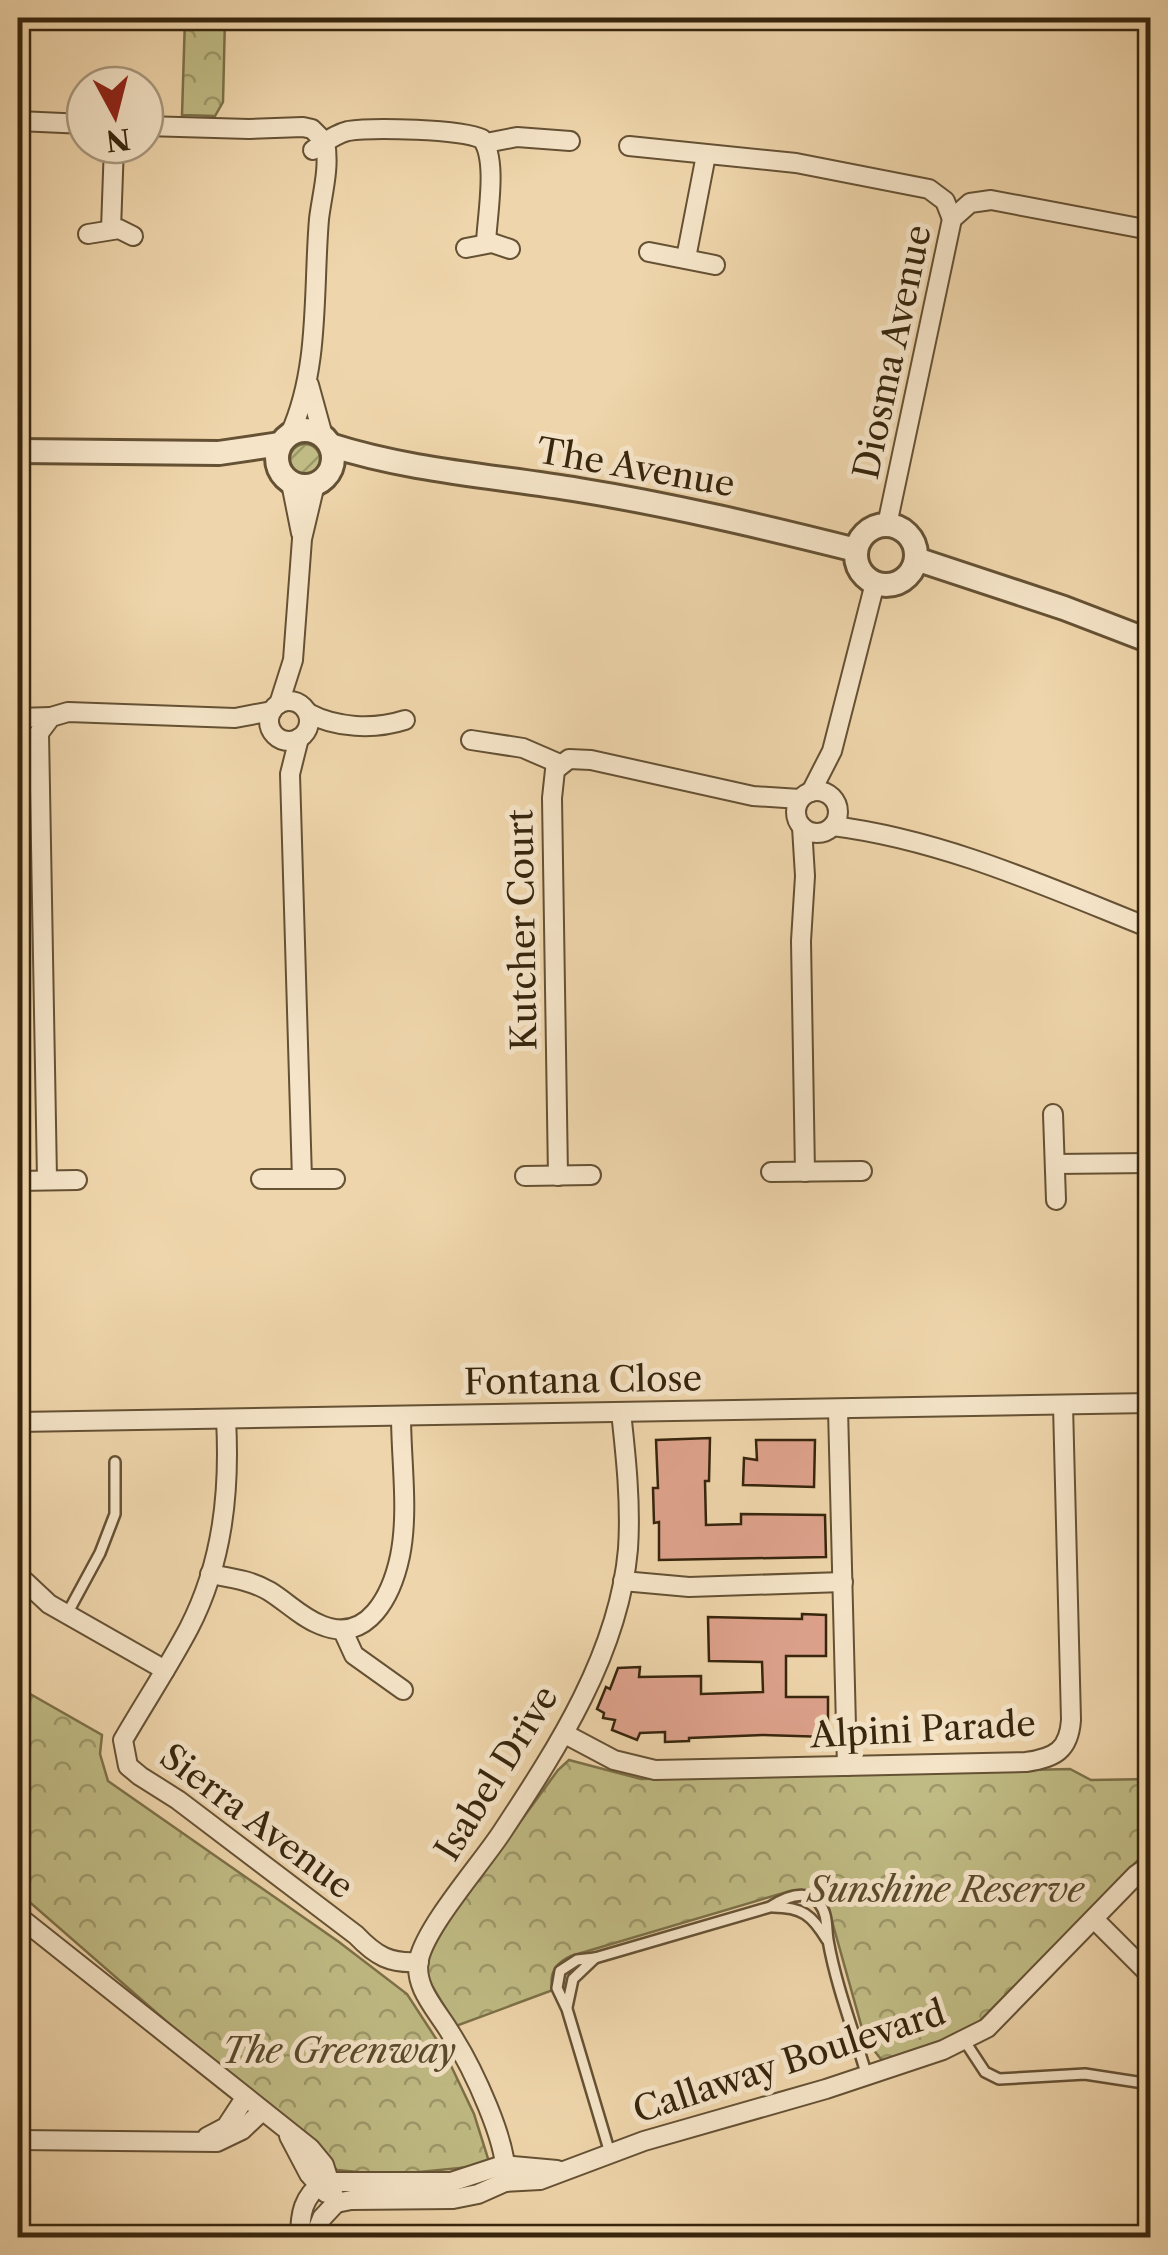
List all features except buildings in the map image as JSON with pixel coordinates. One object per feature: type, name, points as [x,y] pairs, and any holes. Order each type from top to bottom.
[{"type":"street","points":[[18,122],[65,123]]},
{"type":"street","points":[[165,127],[249,129],[319,146]]},
{"type":"street","points":[[319,146],[344,132],[363,130],[462,133],[486,143],[517,137],[570,141]]},
{"type":"street","points":[[486,143],[490,165],[486,243]]},
{"type":"street","points":[[302,538],[285,476],[276,462],[308,380],[320,217],[319,146]]},
{"type":"street","points":[[629,146],[796,163],[929,189],[945,200],[952,219]]},
{"type":"street","points":[[686,258],[706,155]]},
{"type":"street","points":[[111,229],[113,165]]},
{"type":"street","name":"Diosma Avenue","points":[[887,525],[952,219],[970,202],[992,200],[1150,230]]},
{"type":"street","points":[[88,234],[111,229],[133,236]]},
{"type":"street","points":[[466,248],[486,243],[510,249]]},
{"type":"street","points":[[649,252],[715,265]]},
{"type":"street","points":[[302,1179],[289,721],[302,538],[333,460],[308,380]]},
{"type":"street","points":[[18,451],[219,453],[285,439],[307,430],[326,441]]},
{"type":"street","name":"The Avenue","points":[[326,441],[401,466],[631,499],[856,550]]},
{"type":"street","points":[[219,453],[285,476],[298,486],[322,480]]},
{"type":"street","name":"The Avenue","points":[[322,480],[350,469],[401,466]]},
{"type":"street","points":[[887,525],[906,533],[916,559],[912,570],[897,583],[875,583],[860,570],[856,550],[866,532],[887,525]]},
{"type":"street","points":[[916,559],[1150,641]]},
{"type":"street","points":[[805,876],[831,817],[832,752],[875,583]]},
{"type":"street","points":[[18,718],[68,712],[385,727],[404,720]]},
{"type":"street","points":[[47,1180],[38,758],[39,733],[51,717]]},
{"type":"street","points":[[471,740],[523,748],[560,764]]},
{"type":"street","points":[[805,1172],[801,941],[805,876],[799,823],[806,796],[832,752]]},
{"type":"street","name":"Kutcher Court","points":[[558,1176],[553,776],[560,764],[569,759],[591,760],[753,796],[806,796],[831,817],[811,832],[753,796]]},
{"type":"street","points":[[831,817],[1000,868],[1150,928]]},
{"type":"street","points":[[1053,1114],[1056,1200]]},
{"type":"street","points":[[1055,1164],[1150,1163]]},
{"type":"street","points":[[771,1172],[862,1171]]},
{"type":"street","points":[[525,1176],[591,1175]]},
{"type":"street","points":[[260,1179],[335,1179]]},
{"type":"street","points":[[18,1182],[77,1180]]},
{"type":"street","name":"Fontana Close","points":[[18,1422],[1150,1403]]},
{"type":"street","name":"Alpini Parade","points":[[565,1734],[614,1760],[656,1770],[1026,1762],[1054,1756],[1064,1749],[1071,1720],[1063,1405]]},
{"type":"street","points":[[838,1408],[846,1766]]},
{"type":"street","name":"Isabel Drive","points":[[409,1959],[504,1830],[565,1734],[609,1631],[628,1549],[628,1488],[621,1412]]},
{"type":"street","points":[[210,1574],[251,1582],[318,1625],[343,1631],[374,1616],[390,1589],[400,1554],[400,1416]]},
{"type":"street","name":"Sierra Avenue","points":[[226,1419],[227,1498],[210,1574],[191,1624],[123,1740],[128,1766],[356,1935],[409,1959]]},
{"type":"street","points":[[18,1575],[50,1604],[165,1670]]},
{"type":"street","points":[[623,1581],[690,1586],[843,1582]]},
{"type":"street","points":[[343,1631],[354,1655],[403,1690]]},
{"type":"street","name":"Callaway Boulevard","points":[[324,2183],[451,2182],[502,2171],[540,2180],[610,2152],[867,2076],[964,2040],[986,2028],[1136,1875],[1150,1866]]},
{"type":"street","points":[[19,1919],[286,2131],[336,2204],[322,2218],[314,2238]]},
{"type":"street","points":[[1094,1919],[1150,1974]]},
{"type":"street","points":[[409,1959],[428,2000],[457,2044],[484,2104],[502,2171]]},
{"type":"street","points":[[192,2142],[226,2127],[246,2098]]},
{"type":"street","points":[[18,2140],[204,2144],[228,2138],[262,2111]]},
{"type":"street","name":"Callaway Boulevard","points":[[336,2204],[351,2200],[453,2200],[478,2194],[502,2171]]},
{"type":"street","points":[[300,2238],[306,2196],[324,2183]]},
{"type":"lane","points":[[67,1614],[100,1553],[115,1514],[115,1462]]},
{"type":"lane","points":[[610,2152],[567,2010],[573,1979],[595,1958],[770,1907],[793,1896],[810,1896],[826,1917],[828,1942],[867,2076]]},
{"type":"lane","points":[[770,1907],[792,1907],[809,1914],[828,1942]]},
{"type":"lane","points":[[964,2040],[985,2072],[999,2080],[1086,2074],[1150,2084]]},
{"type":"green space","points":[[185,18],[225,18],[223,102],[215,116],[182,115]]},
{"type":"green space","points":[[305,444],[316,448],[320,459],[316,470],[305,474],[294,470],[290,459],[294,448]]},
{"type":"green space","name":"The Greenway","points":[[18,1687],[102,1735],[100,1754],[108,1781],[407,1994],[444,2051],[474,2114],[490,2165],[389,2175],[337,2170],[18,1892]]},
{"type":"green space","name":"Sunshine Reserve","points":[[569,1760],[641,1779],[1070,1769],[1091,1780],[1150,1779],[1150,1848],[975,2026],[884,2063],[865,2039],[828,1907],[817,1895],[802,1890],[571,1956],[554,1969],[553,1990],[456,2026],[423,1971],[431,1944]]}]
